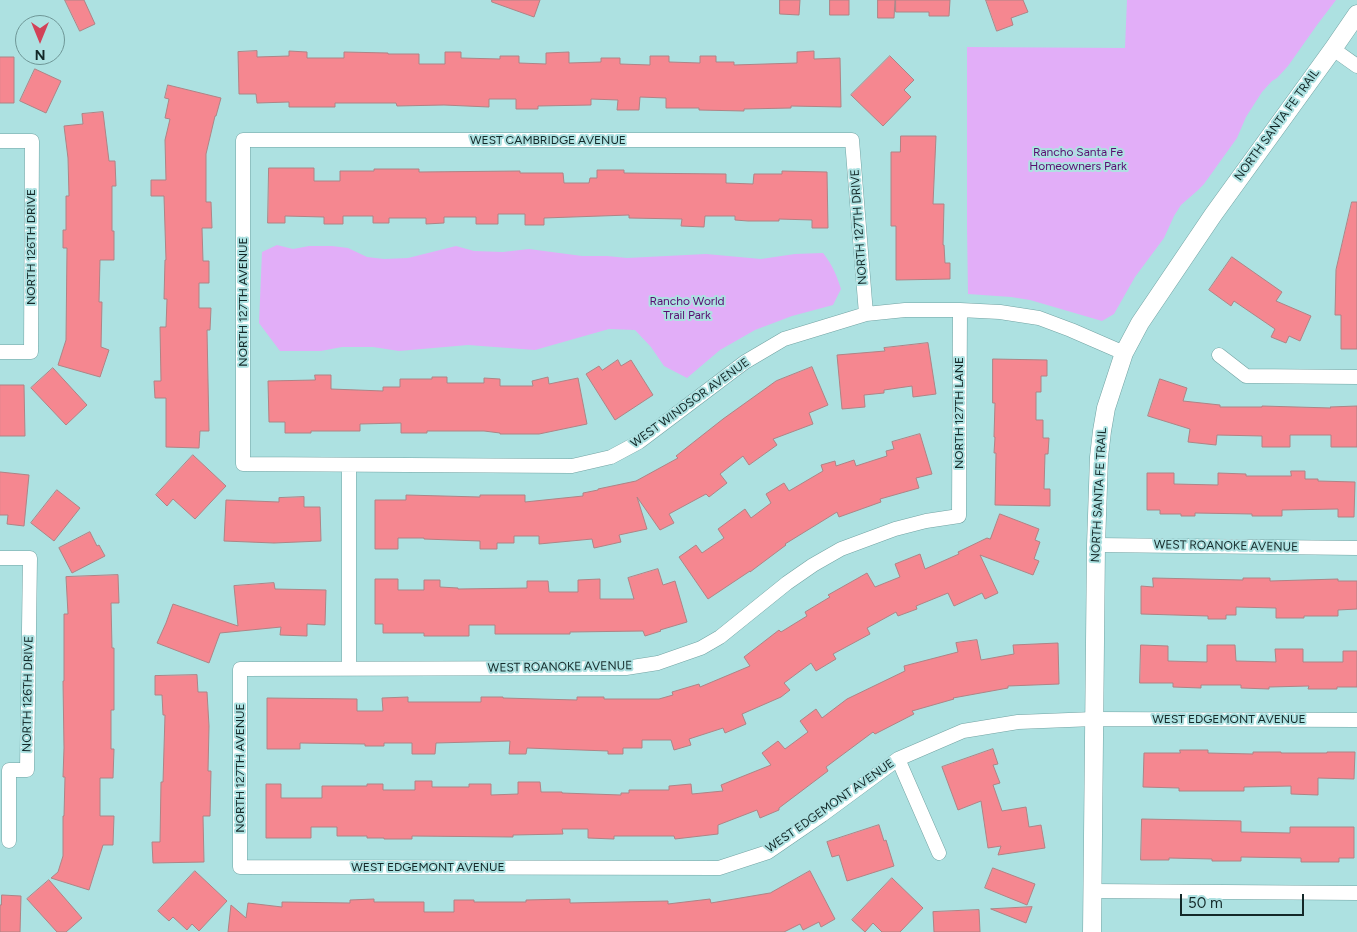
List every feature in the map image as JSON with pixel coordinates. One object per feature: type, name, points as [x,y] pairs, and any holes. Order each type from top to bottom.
[{"type":"street","name":"NORTH SANTA FE TRAIL","points":[[1092,932],[1096,545],[1102,431],[1106,408],[1124,353],[1140,323],[1213,214],[1357,14]]},
{"type":"street","points":[[1333,49],[1357,66]]},
{"type":"street","name":"WEST CAMBRIDGE AVENUE","points":[[243,140],[852,140]]},
{"type":"street","name":"NORTH 127TH AVENUE","points":[[243,140],[243,464]]},
{"type":"street","name":"NORTH 127TH DRIVE","points":[[852,140],[866,314]]},
{"type":"street","name":"NORTH 126TH DRIVE","points":[[0,141],[32,141],[31,352],[0,352]]},
{"type":"street","name":"WEST WINDSOR AVENUE","points":[[243,464],[572,466],[611,457],[640,442],[745,362],[784,339],[866,314],[905,310],[960,310],[1000,312],[1040,318],[1124,353]]},
{"type":"street","name":"NORTH 127TH LANE","points":[[959,516],[960,310]]},
{"type":"street","points":[[1218,355],[1246,376],[1357,377]]},
{"type":"street","points":[[349,466],[349,668]]},
{"type":"street","name":"WEST ROANOKE AVENUE","points":[[240,669],[626,668],[658,663],[683,656],[720,637],[787,583],[841,549],[895,529],[926,521],[959,516]]},
{"type":"street","name":"WEST ROANOKE AVENUE","points":[[1096,545],[1357,548]]},
{"type":"street","name":"NORTH 126TH DRIVE","points":[[0,558],[30,558],[28,770],[4,770],[9,841]]},
{"type":"street","name":"NORTH 127TH AVENUE","points":[[240,669],[240,867]]},
{"type":"street","name":"WEST EDGEMONT AVENUE","points":[[240,867],[719,868],[768,852],[822,815],[898,758],[963,731],[1018,722],[1094,719],[1357,720]]},
{"type":"street","points":[[898,758],[939,853]]},
{"type":"street","points":[[1092,891],[1357,893]]},
{"type":"green space","name":"Rancho Santa Fe Homeowners Park","points":[[1127,0],[1336,0],[1288,66],[1262,92],[1246,117],[1237,138],[1204,184],[1181,205],[1164,238],[1135,277],[1114,314],[1102,321],[1030,300],[968,294],[967,47],[1125,48]]},
{"type":"green space","name":"Rancho World Trail Park","points":[[277,245],[293,249],[309,246],[348,248],[367,257],[384,259],[408,258],[456,246],[474,251],[503,252],[529,249],[582,256],[627,258],[706,254],[761,259],[795,254],[823,253],[834,270],[841,289],[833,305],[792,316],[755,330],[720,350],[687,378],[664,366],[651,347],[635,330],[609,329],[535,350],[468,345],[399,351],[373,347],[342,347],[321,351],[280,351],[259,323],[262,252]]},
{"type":"building","points":[[65,0],[84,0],[95,24],[80,31]]},
{"type":"building","points":[[492,0],[540,0],[534,17],[492,2]]},
{"type":"building","points":[[780,0],[800,0],[799,15],[780,14]]},
{"type":"building","points":[[830,0],[849,0],[849,15],[830,15]]},
{"type":"building","points":[[878,0],[895,0],[894,18],[878,18]]},
{"type":"building","points":[[896,0],[950,0],[949,16],[929,16],[929,12],[896,12]]},
{"type":"building","points":[[986,0],[1023,0],[1028,12],[1011,18],[1013,25],[997,31]]},
{"type":"building","points":[[257,51],[257,57],[289,56],[289,51],[307,52],[307,58],[344,58],[344,52],[419,54],[419,64],[445,64],[445,52],[461,52],[461,58],[500,59],[500,56],[519,56],[519,63],[546,64],[546,53],[569,52],[569,63],[601,62],[601,58],[620,58],[620,64],[650,65],[650,56],[669,56],[669,62],[700,63],[700,56],[716,56],[716,62],[734,62],[734,65],[797,63],[797,52],[814,51],[814,59],[840,58],[841,107],[791,106],[791,108],[744,109],[744,111],[699,110],[699,108],[666,108],[666,98],[640,97],[639,110],[617,110],[618,100],[591,99],[591,105],[538,106],[538,109],[516,109],[516,99],[489,99],[489,107],[444,105],[397,106],[396,103],[335,103],[335,107],[289,107],[289,102],[257,103],[256,94],[239,94],[238,52]]},
{"type":"building","points":[[890,56],[914,80],[904,90],[911,97],[883,126],[851,95]]},
{"type":"building","points":[[0,57],[14,57],[14,103],[0,103]]},
{"type":"building","points":[[35,69],[61,81],[46,113],[20,101]]},
{"type":"building","points":[[168,85],[221,98],[206,154],[206,202],[211,202],[212,228],[202,228],[203,261],[209,261],[209,283],[199,283],[199,308],[211,308],[210,330],[207,330],[209,431],[200,431],[199,448],[166,447],[166,398],[155,398],[154,381],[161,381],[160,327],[166,327],[167,299],[164,299],[166,260],[164,196],[151,196],[151,180],[166,180],[165,140],[170,119],[165,118],[169,99],[165,98]]},
{"type":"building","points":[[103,112],[109,161],[115,161],[116,186],[112,186],[114,260],[100,260],[99,302],[102,302],[101,347],[109,350],[100,377],[58,365],[66,340],[67,248],[63,248],[63,230],[66,230],[66,196],[69,196],[68,158],[64,126],[83,124],[82,114]]},
{"type":"building","points":[[901,136],[936,136],[933,204],[944,204],[943,245],[945,263],[950,263],[950,279],[896,280],[896,226],[891,226],[891,152],[900,152]]},
{"type":"building","points":[[269,168],[314,168],[314,181],[340,181],[340,171],[419,169],[419,172],[520,171],[520,173],[563,173],[564,183],[589,183],[590,178],[597,178],[597,170],[624,170],[624,173],[726,174],[726,183],[753,184],[754,174],[782,174],[782,171],[827,172],[828,228],[812,228],[812,220],[779,219],[779,221],[748,221],[735,220],[735,216],[705,216],[704,227],[681,226],[682,219],[629,218],[629,215],[544,218],[544,225],[525,225],[525,214],[498,214],[498,224],[476,224],[476,217],[444,217],[444,223],[426,224],[426,218],[389,218],[389,223],[373,223],[373,216],[343,216],[343,224],[324,224],[324,217],[285,216],[285,223],[268,223]]},
{"type":"building","points":[[1352,202],[1357,202],[1357,349],[1341,349],[1341,315],[1335,315],[1336,270]]},
{"type":"building","points":[[1232,257],[1282,292],[1276,301],[1311,316],[1300,341],[1289,336],[1286,343],[1271,337],[1275,329],[1234,301],[1231,306],[1209,290]]},
{"type":"building","points":[[928,343],[936,394],[913,397],[912,386],[884,390],[884,393],[864,395],[865,407],[842,409],[837,355],[885,351],[884,348]]},
{"type":"building","points":[[993,359],[1047,360],[1047,376],[1041,376],[1041,392],[1036,392],[1036,420],[1043,420],[1043,438],[1049,438],[1048,454],[1045,454],[1044,489],[1050,489],[1050,506],[995,505],[996,453],[994,453],[995,403],[993,403]]},
{"type":"building","points":[[618,360],[621,366],[631,360],[653,395],[615,420],[586,374],[599,366],[602,370]]},
{"type":"building","points":[[812,367],[828,405],[809,413],[813,424],[773,439],[777,445],[749,465],[743,456],[720,474],[727,483],[709,497],[706,494],[669,514],[674,523],[660,530],[637,497],[647,529],[619,535],[621,542],[594,548],[592,539],[539,544],[539,536],[514,536],[514,543],[497,543],[497,549],[480,549],[480,541],[398,538],[398,549],[375,549],[375,500],[406,500],[406,495],[480,497],[480,495],[525,495],[525,502],[583,496],[583,493],[636,481],[678,458],[676,456],[723,419],[776,381]]},
{"type":"building","points":[[53,368],[87,405],[66,425],[31,388]]},
{"type":"building","points":[[315,375],[331,375],[331,389],[383,391],[383,387],[400,387],[400,379],[447,377],[447,383],[484,383],[484,378],[500,379],[500,386],[533,386],[532,381],[548,377],[549,384],[578,378],[587,424],[539,434],[500,434],[484,431],[401,433],[401,423],[360,424],[360,431],[285,433],[285,422],[269,422],[268,381],[315,380]]},
{"type":"building","points":[[1160,379],[1187,388],[1183,401],[1220,405],[1220,407],[1331,408],[1357,406],[1357,447],[1331,447],[1331,435],[1290,435],[1290,447],[1262,447],[1262,436],[1217,435],[1216,445],[1188,442],[1190,429],[1148,416]]},
{"type":"building","points":[[0,385],[24,385],[25,436],[0,436]]},
{"type":"building","points":[[920,434],[932,474],[916,478],[919,488],[880,499],[881,502],[839,517],[837,512],[785,544],[750,572],[708,599],[679,557],[696,545],[702,553],[724,538],[718,529],[745,509],[751,518],[771,503],[766,494],[784,483],[789,491],[823,471],[821,465],[835,461],[836,466],[854,460],[856,466],[887,456],[886,451],[894,449],[892,442]]},
{"type":"building","points":[[193,455],[226,486],[195,519],[173,499],[167,506],[156,495]]},
{"type":"building","points":[[1291,471],[1305,471],[1305,479],[1355,482],[1354,517],[1338,517],[1338,509],[1282,510],[1282,516],[1195,513],[1195,516],[1181,516],[1181,514],[1160,514],[1160,510],[1147,510],[1147,473],[1174,473],[1174,484],[1218,485],[1218,473],[1246,474],[1246,476],[1291,476]]},
{"type":"building","points":[[0,472],[29,475],[24,526],[7,524],[8,515],[0,515]]},
{"type":"building","points":[[57,490],[80,508],[54,541],[31,523]]},
{"type":"building","points":[[304,497],[304,507],[320,507],[321,541],[274,543],[224,541],[226,500],[279,502],[279,498]]},
{"type":"building","points":[[1000,514],[1039,529],[1035,540],[1040,542],[1034,559],[1039,561],[1033,575],[980,555],[998,593],[985,599],[982,593],[954,606],[948,593],[916,606],[917,609],[898,616],[896,612],[867,628],[870,634],[833,654],[836,659],[816,671],[811,663],[784,683],[790,690],[781,697],[742,714],[746,724],[725,733],[723,728],[689,739],[691,745],[674,750],[671,740],[642,740],[642,748],[623,748],[623,754],[608,754],[608,751],[527,748],[526,754],[509,754],[510,741],[436,743],[435,754],[412,754],[412,743],[384,743],[384,746],[365,746],[365,744],[300,743],[300,749],[267,749],[267,698],[357,699],[357,711],[383,711],[382,698],[408,697],[408,702],[481,702],[481,697],[577,700],[577,697],[659,699],[673,695],[672,692],[699,684],[700,687],[750,666],[744,657],[779,630],[781,632],[807,616],[805,612],[830,597],[828,595],[867,573],[875,587],[900,577],[895,564],[920,554],[925,569],[959,554],[958,552],[987,538],[990,539]]},
{"type":"building","points":[[90,532],[105,556],[72,573],[59,548]]},
{"type":"building","points":[[658,569],[663,585],[675,581],[687,622],[645,636],[643,631],[570,632],[570,634],[495,634],[495,625],[469,625],[469,636],[424,636],[424,633],[383,633],[383,624],[375,624],[375,579],[398,579],[398,590],[424,590],[424,580],[440,580],[440,587],[458,589],[527,588],[527,581],[548,581],[549,592],[578,592],[578,580],[600,579],[600,599],[634,599],[628,578]]},
{"type":"building","points":[[118,575],[119,603],[111,603],[112,648],[114,648],[114,710],[111,710],[111,749],[114,749],[113,778],[100,778],[100,816],[114,816],[113,845],[103,845],[89,890],[51,878],[58,872],[63,856],[65,777],[63,777],[64,614],[68,614],[66,577]]},
{"type":"building","points":[[1153,578],[1243,580],[1243,578],[1270,578],[1270,581],[1338,579],[1338,581],[1357,581],[1357,609],[1338,610],[1338,616],[1304,616],[1304,618],[1276,618],[1276,608],[1236,607],[1236,615],[1226,615],[1226,619],[1208,619],[1208,616],[1141,614],[1141,586],[1153,587]]},
{"type":"building","points":[[274,583],[275,589],[326,590],[325,625],[307,624],[307,636],[280,635],[281,627],[220,633],[209,663],[157,643],[173,604],[238,626],[234,586]]},
{"type":"building","points":[[977,640],[981,660],[1014,654],[1013,645],[1058,643],[1059,684],[1008,686],[1008,688],[953,698],[912,711],[914,714],[875,734],[873,732],[826,767],[828,771],[779,808],[779,810],[760,818],[757,810],[718,825],[718,834],[675,839],[674,836],[614,836],[614,839],[588,838],[588,829],[562,829],[563,834],[513,835],[513,837],[412,836],[412,839],[384,839],[367,838],[367,836],[337,836],[337,827],[311,827],[311,838],[266,838],[266,784],[281,784],[281,798],[322,798],[322,786],[383,784],[383,790],[415,790],[415,781],[432,781],[432,787],[469,787],[469,784],[491,784],[491,795],[518,794],[518,782],[540,782],[541,792],[562,793],[621,795],[621,793],[629,793],[629,790],[669,790],[669,786],[691,784],[692,794],[723,791],[721,785],[771,765],[762,753],[778,741],[785,749],[808,732],[800,721],[816,709],[822,718],[847,699],[905,671],[904,666],[958,652],[956,643]]},
{"type":"building","points":[[1141,645],[1168,646],[1168,661],[1207,662],[1207,645],[1235,645],[1236,661],[1276,662],[1275,649],[1303,649],[1303,662],[1343,662],[1343,651],[1357,651],[1357,687],[1308,689],[1309,686],[1269,687],[1269,689],[1241,688],[1241,685],[1201,685],[1201,688],[1173,687],[1173,683],[1140,683]]},
{"type":"building","points":[[197,675],[198,692],[207,692],[209,726],[208,771],[211,771],[210,816],[203,816],[204,862],[153,863],[152,842],[160,842],[165,715],[163,715],[162,695],[155,695],[155,676]]},
{"type":"building","points":[[993,749],[998,764],[993,765],[1000,783],[993,785],[1002,811],[1026,807],[1029,827],[1041,825],[1045,848],[998,855],[1001,846],[988,848],[981,801],[958,810],[942,767]]},
{"type":"building","points":[[1180,750],[1208,750],[1208,753],[1253,754],[1253,752],[1355,752],[1354,779],[1318,778],[1318,795],[1291,794],[1291,786],[1244,787],[1244,791],[1179,791],[1179,788],[1143,787],[1144,753],[1180,753]]},
{"type":"building","points":[[1142,819],[1241,821],[1241,832],[1290,833],[1290,827],[1354,827],[1354,858],[1339,858],[1339,862],[1301,862],[1301,858],[1241,857],[1241,861],[1169,858],[1169,860],[1141,860]]},
{"type":"building","points":[[879,825],[894,866],[847,881],[839,855],[832,857],[827,842]]},
{"type":"building","points":[[993,868],[1035,884],[1027,905],[985,888]]},
{"type":"building","points":[[195,871],[227,901],[199,931],[192,924],[187,930],[173,917],[169,921],[158,911]]},
{"type":"building","points":[[810,871],[835,919],[821,927],[819,922],[803,930],[800,924],[784,932],[228,932],[231,905],[246,918],[248,903],[282,907],[282,902],[350,903],[350,900],[374,899],[374,902],[424,902],[424,912],[454,912],[454,900],[526,902],[526,900],[570,899],[570,903],[668,901],[668,904],[710,899],[711,903],[770,893]]},
{"type":"building","points":[[892,878],[923,908],[900,932],[882,932],[873,923],[865,932],[852,920]]},
{"type":"building","points":[[49,880],[82,918],[66,932],[57,932],[27,899]]},
{"type":"building","points":[[2,895],[21,896],[20,932],[0,932]]},
{"type":"building","points":[[1032,907],[1026,923],[991,909]]},
{"type":"building","points":[[979,910],[980,932],[934,932],[933,912]]}]
